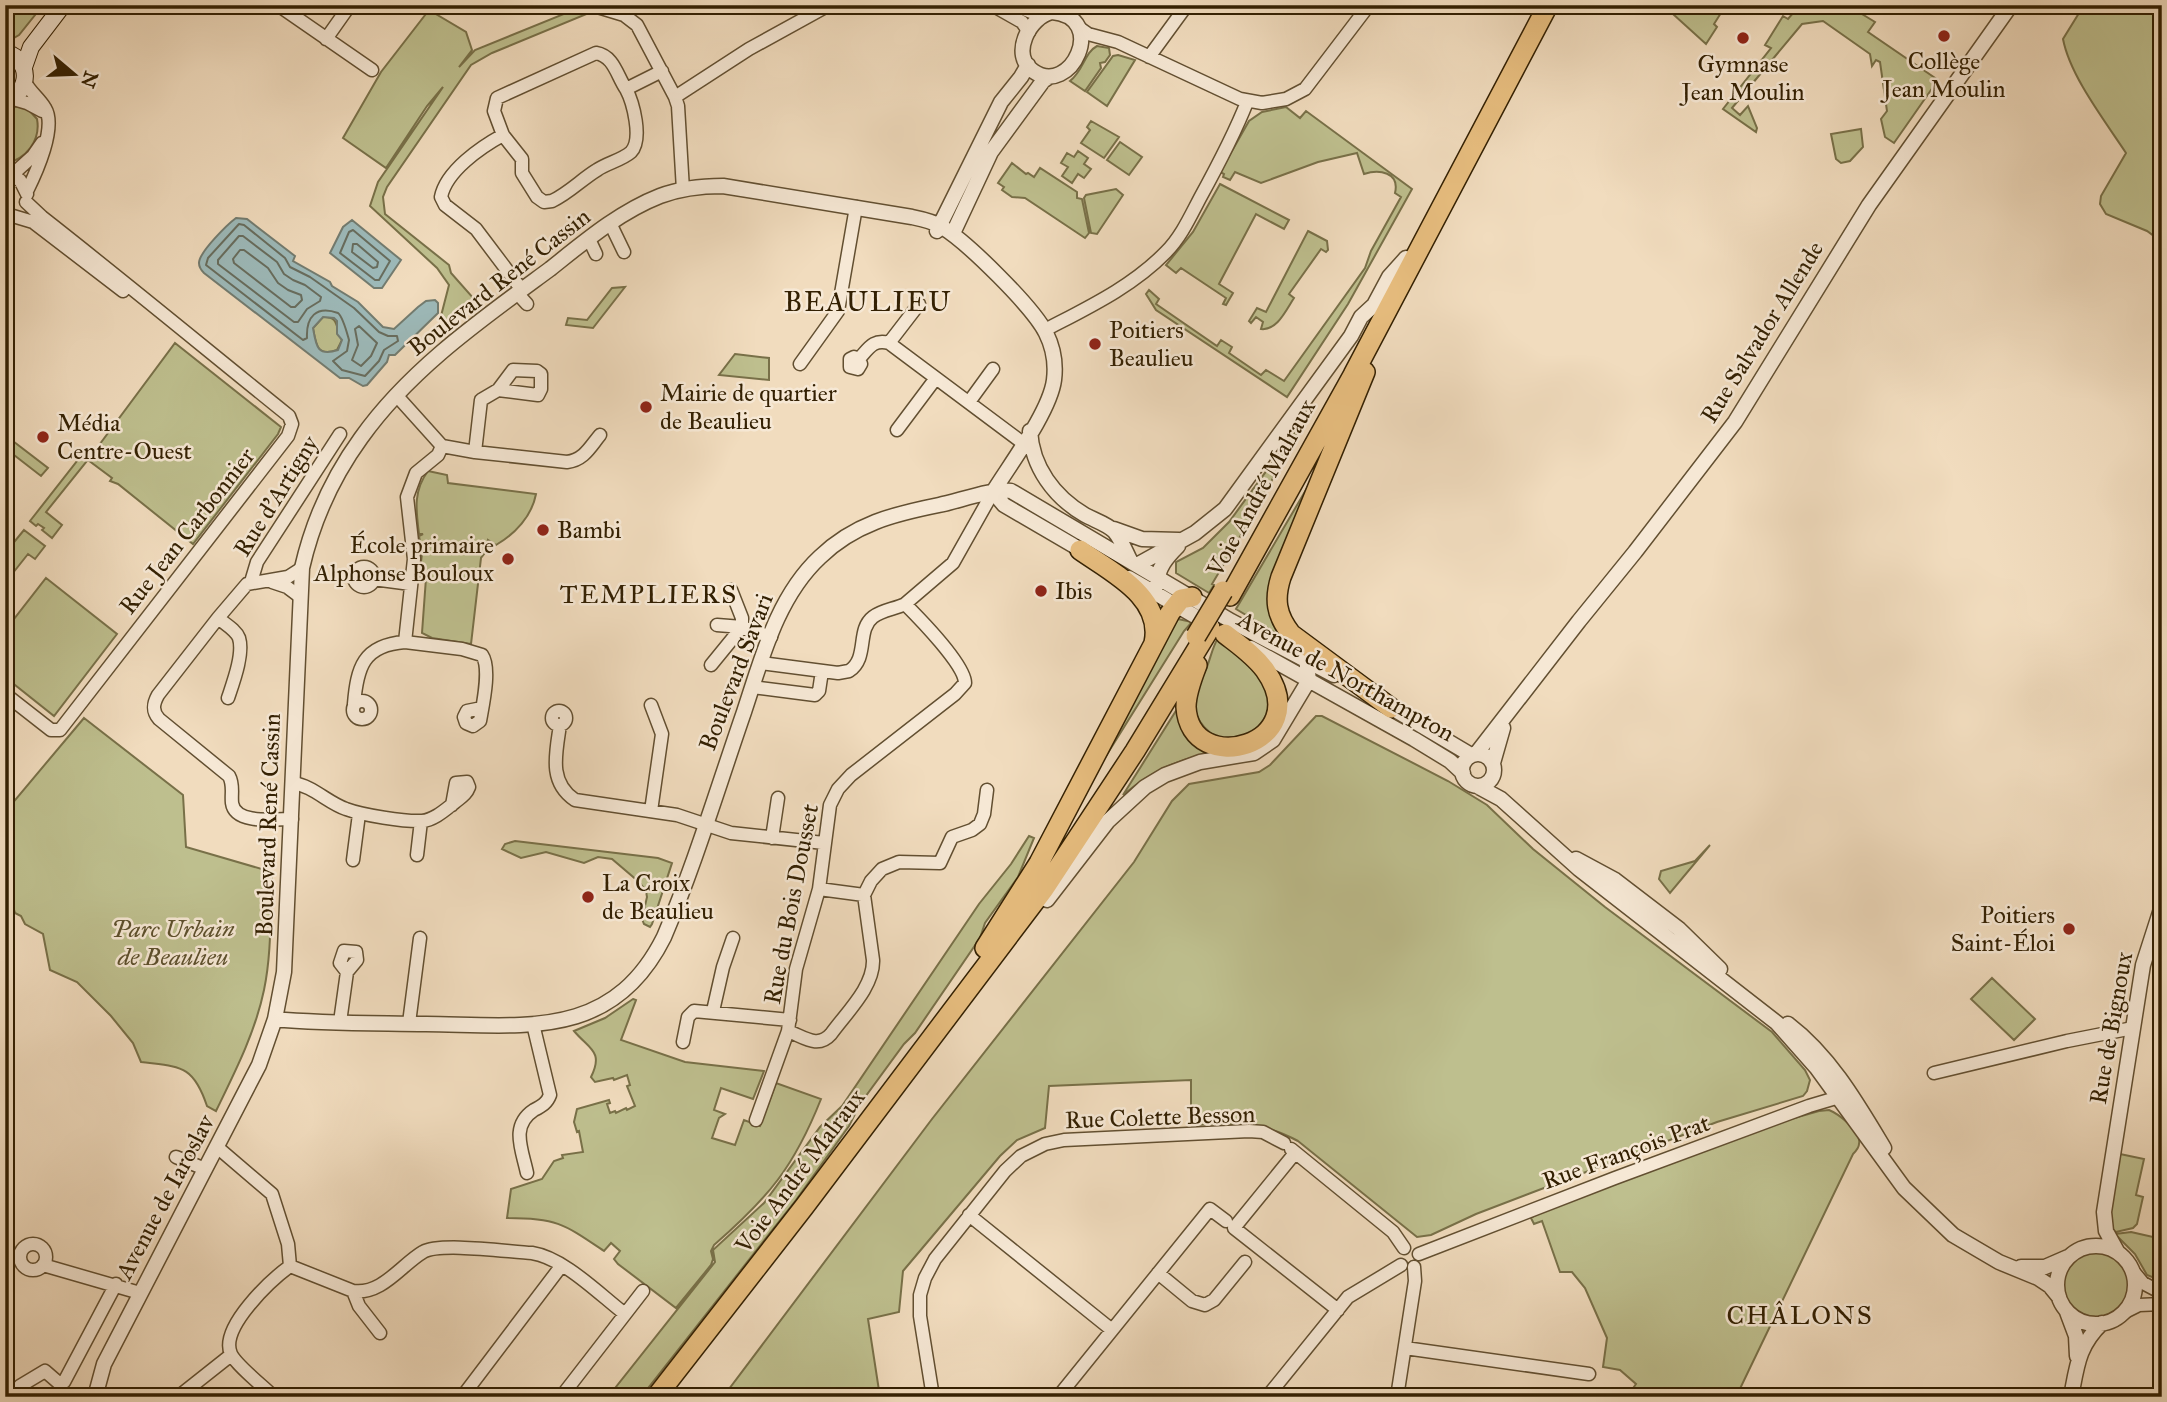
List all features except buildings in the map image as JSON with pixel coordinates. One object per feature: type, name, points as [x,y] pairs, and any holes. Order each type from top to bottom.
[{"type":"main road","points":[[24,74],[18,58],[7,53],[27,36],[51,5]]},
{"type":"main road","points":[[8,99],[20,91],[31,47],[63,5]]},
{"type":"main road","name":"Voie André Malraux","points":[[656,1397],[804,1207],[980,972],[1208,636],[1226,593],[1545,6]]},
{"type":"main road","name":"Voie André Malraux","points":[[1226,593],[1367,349],[1545,6]]},
{"type":"main road","points":[[1367,349],[1361,384],[1281,577],[1276,593],[1276,606],[1281,620],[1291,634],[1391,708]]},
{"type":"main road","points":[[1080,550],[1130,586],[1148,604],[1156,626],[1154,644]]},
{"type":"main road","points":[[923,1047],[1039,863],[1154,644],[1183,601]]},
{"type":"main road","points":[[1208,636],[1256,659],[1270,678],[1277,707],[1275,718],[1264,734],[1249,745],[1230,748],[1214,744],[1202,737],[1189,718],[1186,703],[1188,693],[1208,636]]},
{"type":"street","points":[[278,5],[372,70]]},
{"type":"street","points":[[326,38],[350,5]]},
{"type":"street","points":[[591,5],[624,15],[633,21],[675,97],[678,106],[682,190]]},
{"type":"street","points":[[675,97],[749,49],[828,5]]},
{"type":"street","points":[[992,5],[1022,22],[1029,32]]},
{"type":"street","points":[[1013,5],[1073,16],[1100,38],[1118,42],[1247,102],[1275,101],[1302,92],[1369,5]]},
{"type":"street","points":[[1149,57],[1187,5]]},
{"type":"street","name":"Rue Salvador Allende","points":[[1473,755],[1735,422],[1869,205],[2011,5]]},
{"type":"street","points":[[1047,11],[1036,20],[1022,52],[1034,72],[1049,76]]},
{"type":"street","points":[[1073,16],[1082,40],[1079,52]]},
{"type":"street","points":[[945,230],[991,152],[1043,81],[1068,69],[1079,52],[1100,38]]},
{"type":"street","points":[[592,54],[603,54],[610,59],[626,89],[635,114],[636,140],[633,149],[550,202],[540,199],[525,180],[522,159],[503,135],[494,111],[499,97],[592,54]]},
{"type":"street","points":[[945,230],[1001,102],[1028,65]]},
{"type":"street","points":[[626,89],[662,71]]},
{"type":"street","points":[[9,216],[20,212],[27,196],[37,170],[49,122],[44,106],[33,95],[24,74]]},
{"type":"street","points":[[8,99],[27,103],[48,115]]},
{"type":"street","points":[[1045,330],[1125,285],[1168,250],[1212,176],[1247,102]]},
{"type":"street","points":[[503,135],[468,158],[443,189],[440,197],[445,205],[476,229],[522,296]]},
{"type":"street","points":[[9,175],[33,156],[45,140]]},
{"type":"street","name":"Rue Jean Carbonnier","points":[[5,694],[51,730],[60,730],[290,433],[292,424],[289,416],[42,217],[27,196],[23,183],[9,175]]},
{"type":"street","name":"Boulevard René Cassin","points":[[275,1019],[284,972],[302,568],[313,525],[333,482],[362,436],[397,396],[451,344],[522,296],[610,223],[641,205],[682,190],[723,186],[929,221],[945,230]]},
{"type":"street","points":[[800,364],[838,311],[856,207]]},
{"type":"street","name":"Rue Jean Carbonnier","points":[[9,216],[33,222],[143,306],[176,326]]},
{"type":"street","points":[[610,223],[624,252]]},
{"type":"street","points":[[761,663],[844,673],[853,669],[859,659],[869,621],[878,614],[905,604],[953,563],[1048,400],[1054,380],[1054,358],[1045,330],[992,264],[945,230]]},
{"type":"street","points":[[589,239],[596,254]]},
{"type":"street","points":[[1157,594],[1157,576],[1168,556],[1225,509],[1351,336],[1361,317],[1374,305],[1389,277],[1406,258]]},
{"type":"street","points":[[889,343],[919,304]]},
{"type":"street","points":[[859,359],[876,342],[889,343],[969,402],[1027,437],[1036,462],[1052,488],[1075,508],[1112,529],[1150,540],[1186,539]]},
{"type":"street","points":[[969,402],[993,369]]},
{"type":"street","points":[[897,430],[936,378]]},
{"type":"street","points":[[475,452],[480,403],[487,395],[498,390]]},
{"type":"street","points":[[397,396],[442,446],[551,461],[573,461],[583,456],[600,435]]},
{"type":"street","name":"Rue d'Artigny","points":[[251,582],[257,562],[340,434]]},
{"type":"street","points":[[405,642],[414,559],[407,494],[416,473],[438,454],[442,446]]},
{"type":"street","name":"Avenue de Northampton","points":[[993,492],[1011,491],[1157,576],[1183,601],[1208,636],[1309,680],[1441,755],[1462,773]]},
{"type":"street","name":"Avenue de Northampton","points":[[993,492],[1004,505],[1157,594],[1183,601],[1231,621],[1307,659],[1473,755]]},
{"type":"street","name":"Boulevard Savari","points":[[275,1019],[533,1024],[565,1020],[612,1000],[635,981],[653,959],[664,937],[761,663],[783,605],[798,581],[822,555],[850,534],[890,515],[993,492]]},
{"type":"street","points":[[1112,529],[1134,563],[1186,539]]},
{"type":"street","name":"Rue d'Artigny","points":[[292,820],[246,818],[238,814],[233,807],[229,776],[159,719],[154,705],[158,695],[240,591],[251,582],[291,576],[302,568]]},
{"type":"street","points":[[373,579],[411,584]]},
{"type":"street","name":"Rue d'Artigny","points":[[265,580],[287,587],[299,596]]},
{"type":"street","points":[[711,665],[742,627],[742,618],[731,590]]},
{"type":"street","name":"Rue du Bois Dousset","points":[[756,1120],[789,1026],[796,968],[819,889],[830,805],[841,785],[965,684],[965,676],[961,670],[929,629],[905,604]]},
{"type":"street","points":[[218,618],[235,632],[239,640],[238,665],[228,698]]},
{"type":"street","points":[[717,625],[742,627],[771,637]]},
{"type":"street","points":[[354,704],[358,673],[363,662],[381,648],[405,642],[462,649],[482,655],[487,664],[482,708]]},
{"type":"street","points":[[923,1047],[986,977],[1120,808],[1145,787],[1165,775],[1200,762],[1248,755],[1264,748],[1278,733],[1309,680],[1307,659]]},
{"type":"street","points":[[752,687],[815,695],[820,687],[822,671]]},
{"type":"street","name":"Rue Salvador Allende","points":[[1454,745],[1474,742],[1486,734],[1539,673]]},
{"type":"street","name":"Rue Salvador Allende","points":[[1494,768],[1503,729],[1539,673]]},
{"type":"street","points":[[651,705],[662,734],[651,811]]},
{"type":"street","points":[[559,725],[556,774],[560,785],[569,796],[583,803],[684,816],[731,833],[824,843]]},
{"type":"street","points":[[1518,813],[1503,793],[1494,768],[1485,755],[1473,755],[1464,763],[1462,773],[1468,783],[1496,796],[1579,869],[1660,922]]},
{"type":"street","points":[[1478,786],[1488,783],[1494,768]]},
{"type":"street","points":[[293,783],[302,784],[359,814],[421,821],[452,805]]},
{"type":"street","points":[[683,1042],[688,1017],[692,1012],[713,1011],[789,1026],[818,1042],[823,1042],[869,980],[873,960],[864,895],[874,877],[891,864],[903,861],[940,863],[952,837],[980,824],[987,790]]},
{"type":"street","points":[[772,838],[778,798]]},
{"type":"street","points":[[354,860],[359,814]]},
{"type":"street","points":[[417,855],[421,821]]},
{"type":"street","points":[[1550,844],[1609,876],[1777,1023],[1844,1096],[1917,1201],[1953,1235],[1999,1262],[2038,1278],[2050,1286],[2066,1310],[2076,1336],[2078,1362]]},
{"type":"street","points":[[819,889],[864,895]]},
{"type":"street","name":"Rue de Bignoux","points":[[2073,1253],[2090,1239],[2096,1227],[2111,1159],[2146,956],[2162,906]]},
{"type":"street","points":[[409,1023],[420,938]]},
{"type":"street","points":[[713,1011],[733,938]]},
{"type":"street","points":[[340,1022],[347,972]]},
{"type":"street","name":"Avenue de Iaroslav","points":[[95,1397],[104,1364],[259,1065],[275,1019]]},
{"type":"street","points":[[527,1172],[519,1127],[528,1114],[545,1104],[550,1095],[533,1024]]},
{"type":"street","points":[[1934,1073],[2133,1028]]},
{"type":"street","name":"Rue François Prat","points":[[1419,1254],[1615,1178],[1844,1096]]},
{"type":"street","name":"Rue Colette Besson","points":[[933,1397],[920,1316],[920,1295],[925,1278],[935,1259],[1004,1171],[1021,1156],[1045,1144],[1064,1140],[1263,1132],[1290,1149],[1394,1232],[1404,1248]]},
{"type":"street","points":[[217,1147],[272,1194],[288,1244],[290,1266]]},
{"type":"street","points":[[1230,1225],[1290,1149]]},
{"type":"street","points":[[176,1157],[205,1169]]},
{"type":"street","name":"Rue de Bignoux","points":[[2111,1159],[2104,1222],[2107,1234],[2117,1251]]},
{"type":"street","points":[[1058,1397],[1210,1209],[1230,1225],[1250,1255],[1338,1310]]},
{"type":"street","points":[[969,1215],[1112,1329]]},
{"type":"street","points":[[1999,1262],[2039,1268],[2100,1245],[2117,1251],[2143,1283],[2162,1293]]},
{"type":"street","points":[[1268,1397],[1358,1289],[1408,1266],[1419,1260],[1419,1254],[1411,1247],[1404,1248],[1398,1255],[1408,1266],[1415,1281],[1397,1397]]},
{"type":"street","points":[[290,1266],[353,1291],[366,1291],[376,1288],[413,1259],[434,1248],[532,1253],[547,1256],[562,1265],[625,1314]]},
{"type":"street","points":[[2059,1297],[2058,1277],[2073,1253]]},
{"type":"street","points":[[1158,1273],[1192,1301],[1205,1305],[1214,1300],[1250,1255]]},
{"type":"street","points":[[43,1265],[140,1293]]},
{"type":"street","points":[[462,1397],[562,1265]]},
{"type":"street","points":[[274,1397],[231,1355],[230,1337],[234,1326],[271,1282],[290,1266]]},
{"type":"street","points":[[2125,1312],[2134,1293],[2133,1271]]},
{"type":"street","points":[[12,1395],[20,1386],[45,1371],[60,1384],[64,1382],[116,1284]]},
{"type":"street","points":[[353,1291],[359,1306],[380,1333]]},
{"type":"street","points":[[561,1397],[643,1291]]},
{"type":"street","points":[[2066,1310],[2084,1322],[2102,1324],[2140,1305],[2162,1304]]},
{"type":"street","points":[[2071,1397],[2084,1343],[2102,1324]]},
{"type":"street","points":[[1405,1348],[1589,1374]]},
{"type":"street","points":[[178,1397],[231,1355]]},
{"type":"green space","points":[[27,5],[43,5],[19,35],[5,43],[5,19]]},
{"type":"green space","points":[[1663,5],[1726,5],[1706,44]]},
{"type":"green space","points":[[1788,5],[1847,5],[1875,22],[1868,32],[1938,80],[1894,143],[1885,137],[1881,119],[1887,111],[1880,62],[1876,60],[1872,66],[1870,54],[1823,21],[1802,24],[1732,108],[1740,115],[1748,106],[1757,128],[1756,132],[1723,109],[1771,48],[1765,45],[1783,16],[1788,19],[1794,12]]},
{"type":"green space","points":[[2084,5],[2162,5],[2162,242],[2147,231],[2106,214],[2100,204],[2101,196],[2126,153],[2089,98],[2073,68],[2063,39]]},
{"type":"green space","points":[[570,8],[589,13],[492,53],[471,65],[387,187],[383,197],[385,214],[449,265],[451,273],[475,300],[447,322],[441,316],[449,285],[437,268],[370,206],[378,182],[443,87],[427,106],[386,168],[343,138],[381,72],[429,10],[466,32],[472,50],[459,67],[475,50],[564,14]]},
{"type":"green space","points":[[1097,46],[1109,48],[1110,55],[1105,62],[1100,63],[1101,68],[1085,91],[1070,81]]},
{"type":"green space","points":[[1113,56],[1135,60],[1107,106],[1087,92]]},
{"type":"green space","points":[[18,106],[27,108],[37,119],[37,135],[25,153],[13,162],[5,164],[5,109]]},
{"type":"green space","points":[[1286,107],[1300,118],[1306,111],[1412,189],[1348,304],[1287,397],[1156,310],[1146,294],[1149,290],[1159,299],[1156,304],[1217,346],[1221,340],[1232,347],[1229,353],[1261,375],[1266,370],[1284,381],[1365,268],[1371,251],[1401,197],[1395,193],[1396,186],[1391,176],[1382,172],[1364,174],[1357,153],[1318,162],[1261,183],[1235,172],[1230,180],[1223,177],[1224,174],[1220,172],[1249,121],[1262,112]]},
{"type":"green space","points":[[1091,121],[1119,137],[1104,158],[1081,143],[1090,130],[1087,127]]},
{"type":"green space","points":[[1861,129],[1863,147],[1850,161],[1841,163],[1836,159],[1831,134]]},
{"type":"green space","points":[[1120,142],[1142,157],[1129,175],[1107,160]]},
{"type":"green space","points":[[1078,151],[1088,158],[1084,164],[1091,169],[1084,178],[1078,174],[1072,183],[1062,176],[1068,167],[1061,163],[1067,153],[1074,157]]},
{"type":"green space","points":[[1012,163],[1034,177],[1040,168],[1077,192],[1077,198],[1082,199],[1089,233],[1085,238],[1025,198],[1012,197],[1002,190],[1004,187],[998,183]]},
{"type":"green space","points":[[1220,184],[1289,220],[1284,229],[1256,214],[1219,284],[1233,293],[1226,305],[1223,304],[1226,298],[1181,268],[1176,273],[1166,265],[1193,232]]},
{"type":"green space","points":[[1116,189],[1123,195],[1097,234],[1091,233],[1084,198],[1086,195]]},
{"type":"green space","points":[[1308,231],[1327,241],[1328,250],[1326,252],[1321,249],[1289,294],[1294,298],[1280,319],[1272,327],[1261,329],[1263,322],[1256,317],[1251,323],[1249,321],[1257,308],[1266,312]]},
{"type":"green space","points":[[625,287],[593,328],[566,325],[568,318],[587,320],[612,288]]},
{"type":"green space","points":[[323,317],[335,321],[342,340],[337,350],[321,351],[317,344],[313,328]]},
{"type":"green space","points":[[175,343],[281,427],[193,544],[118,484],[110,481],[112,478],[88,460]]},
{"type":"green space","points":[[735,354],[769,358],[769,380],[719,375]]},
{"type":"green space","points":[[1308,414],[1209,593],[1176,573],[1176,562],[1203,548],[1229,522]]},
{"type":"green space","points":[[5,435],[48,468],[41,476],[5,448]]},
{"type":"green space","points":[[81,456],[87,461],[46,512],[62,525],[52,538],[42,530],[44,528],[30,521]]},
{"type":"green space","points":[[1320,466],[1268,604],[1274,625],[1312,655],[1236,609]]},
{"type":"green space","points":[[428,471],[447,475],[448,483],[536,494],[531,510],[516,530],[496,545],[488,540],[487,550],[481,558],[471,644],[432,638],[422,633],[426,578],[419,577],[422,554],[419,536],[423,534],[419,534],[417,501],[420,486]]},
{"type":"green space","points":[[24,530],[45,546],[35,559],[28,554],[5,583],[5,553]]},
{"type":"green space","points":[[46,578],[117,634],[54,716],[5,677],[5,620],[10,624]]},
{"type":"green space","points":[[1178,619],[1192,622],[1091,780],[1155,657]]},
{"type":"green space","points":[[1218,638],[1256,673],[1267,690],[1269,699],[1267,713],[1259,726],[1247,735],[1233,740],[1210,733],[1199,721],[1196,713],[1197,689]]},
{"type":"green space","points":[[1179,706],[1219,753],[1167,766],[1123,795]]},
{"type":"green space","points":[[1316,716],[1322,716],[1448,781],[1487,805],[1533,849],[1605,907],[1772,1032],[1805,1070],[1810,1080],[1807,1091],[1803,1096],[1717,1122],[1476,1214],[1431,1235],[1417,1237],[1298,1141],[1284,1134],[1258,1126],[1191,1125],[1191,1080],[1049,1086],[1045,1128],[1017,1140],[1000,1156],[903,1271],[899,1312],[868,1319],[880,1397],[723,1397],[932,1119],[1134,862],[1172,801],[1189,784],[1259,772],[1270,765]]},
{"type":"green space","name":"Parc Urbain de Beaulieu","points":[[84,718],[183,795],[186,847],[272,872],[270,946],[264,990],[250,1037],[216,1111],[207,1106],[196,1082],[183,1070],[141,1062],[133,1043],[111,1016],[77,982],[50,970],[43,934],[25,924],[21,916],[15,913],[6,883],[8,873],[5,869],[5,812]]},
{"type":"green space","points":[[1029,836],[1034,838],[1018,877],[985,923],[980,938],[915,1033],[860,1104],[849,1126],[796,1200],[641,1397],[608,1397],[715,1262],[713,1250],[764,1203],[820,1127],[842,1106],[979,904]]},
{"type":"green space","points":[[515,841],[658,858],[672,863],[652,924],[650,927],[644,924],[642,919],[646,891],[612,859],[598,857],[584,863],[546,852],[521,858],[502,849],[505,844]]},
{"type":"green space","points":[[1710,845],[1670,893],[1659,879],[1661,871],[1695,861]]},
{"type":"green space","points":[[1992,978],[2035,1019],[2014,1040],[1971,999]]},
{"type":"green space","points":[[633,999],[636,1000],[621,1040],[685,1062],[764,1071],[753,1099],[721,1088],[714,1110],[725,1114],[719,1118],[712,1138],[735,1145],[744,1120],[760,1126],[776,1083],[821,1099],[801,1144],[778,1180],[750,1212],[714,1245],[711,1265],[676,1308],[618,1264],[614,1259],[620,1251],[611,1243],[604,1251],[559,1224],[538,1219],[507,1218],[511,1189],[542,1179],[554,1161],[563,1158],[562,1155],[583,1152],[579,1131],[577,1132],[574,1122],[577,1109],[609,1100],[610,1103],[607,1104],[610,1113],[635,1106],[627,1086],[630,1085],[627,1075],[614,1080],[595,1082],[591,1077],[596,1061],[593,1051],[574,1031],[605,1018]]},
{"type":"green space","points":[[1829,1110],[1844,1119],[1853,1129],[1859,1139],[1859,1145],[1736,1397],[1627,1397],[1636,1384],[1620,1370],[1603,1367],[1607,1338],[1585,1288],[1572,1272],[1560,1272],[1542,1221],[1534,1224],[1531,1218],[1773,1124]]},
{"type":"green space","points":[[2120,1154],[2144,1159],[2136,1195],[2143,1197],[2137,1224],[2133,1228],[2116,1232],[2113,1230],[2109,1212]]},
{"type":"green space","points":[[2131,1232],[2162,1239],[2162,1281],[2147,1275],[2135,1254],[2115,1234]]},
{"type":"green space","points":[[2089,1251],[2103,1251],[2115,1256],[2124,1265],[2129,1284],[2127,1297],[2120,1308],[2103,1317],[2089,1317],[2077,1312],[2068,1303],[2063,1291],[2063,1277],[2068,1265],[2077,1256]]},
{"type":"water","points":[[236,218],[247,219],[295,256],[293,261],[358,302],[383,327],[394,329],[426,301],[435,300],[438,303],[438,313],[395,355],[389,355],[387,362],[367,385],[363,386],[349,378],[340,378],[201,270],[199,263],[204,252]],"holes":[[[323,317],[337,321],[337,334],[342,340],[338,350],[322,351],[317,345],[313,328]]]},
{"type":"water","points":[[352,220],[401,260],[382,288],[374,288],[330,253],[343,227]]},
{"type":"place","name":"Collège Jean Moulin","points":[[1944,36]]},
{"type":"place","name":"Gymnase Jean Moulin","points":[[1743,38]]},
{"type":"place","name":"Poitiers Beaulieu","points":[[1095,344]]},
{"type":"place","name":"Mairie de quartier de Beaulieu","points":[[646,407]]},
{"type":"place","name":"Média Centre-Ouest","points":[[43,437]]},
{"type":"place","name":"Bambi","points":[[543,530]]},
{"type":"place","name":"École primaire Alphonse Bouloux","points":[[508,559]]},
{"type":"place","name":"Ibis","points":[[1041,591]]},
{"type":"place","name":"La Croix de Beaulieu","points":[[588,897]]},
{"type":"place","name":"Poitiers Saint-Éloi","points":[[2069,929]]},
{"type":"district","name":"BEAULIEU","points":[[868,301]]},
{"type":"district","name":"TEMPLIERS","points":[[649,594]]},
{"type":"district","name":"CHÂLONS","points":[[1800,1315]]}]
